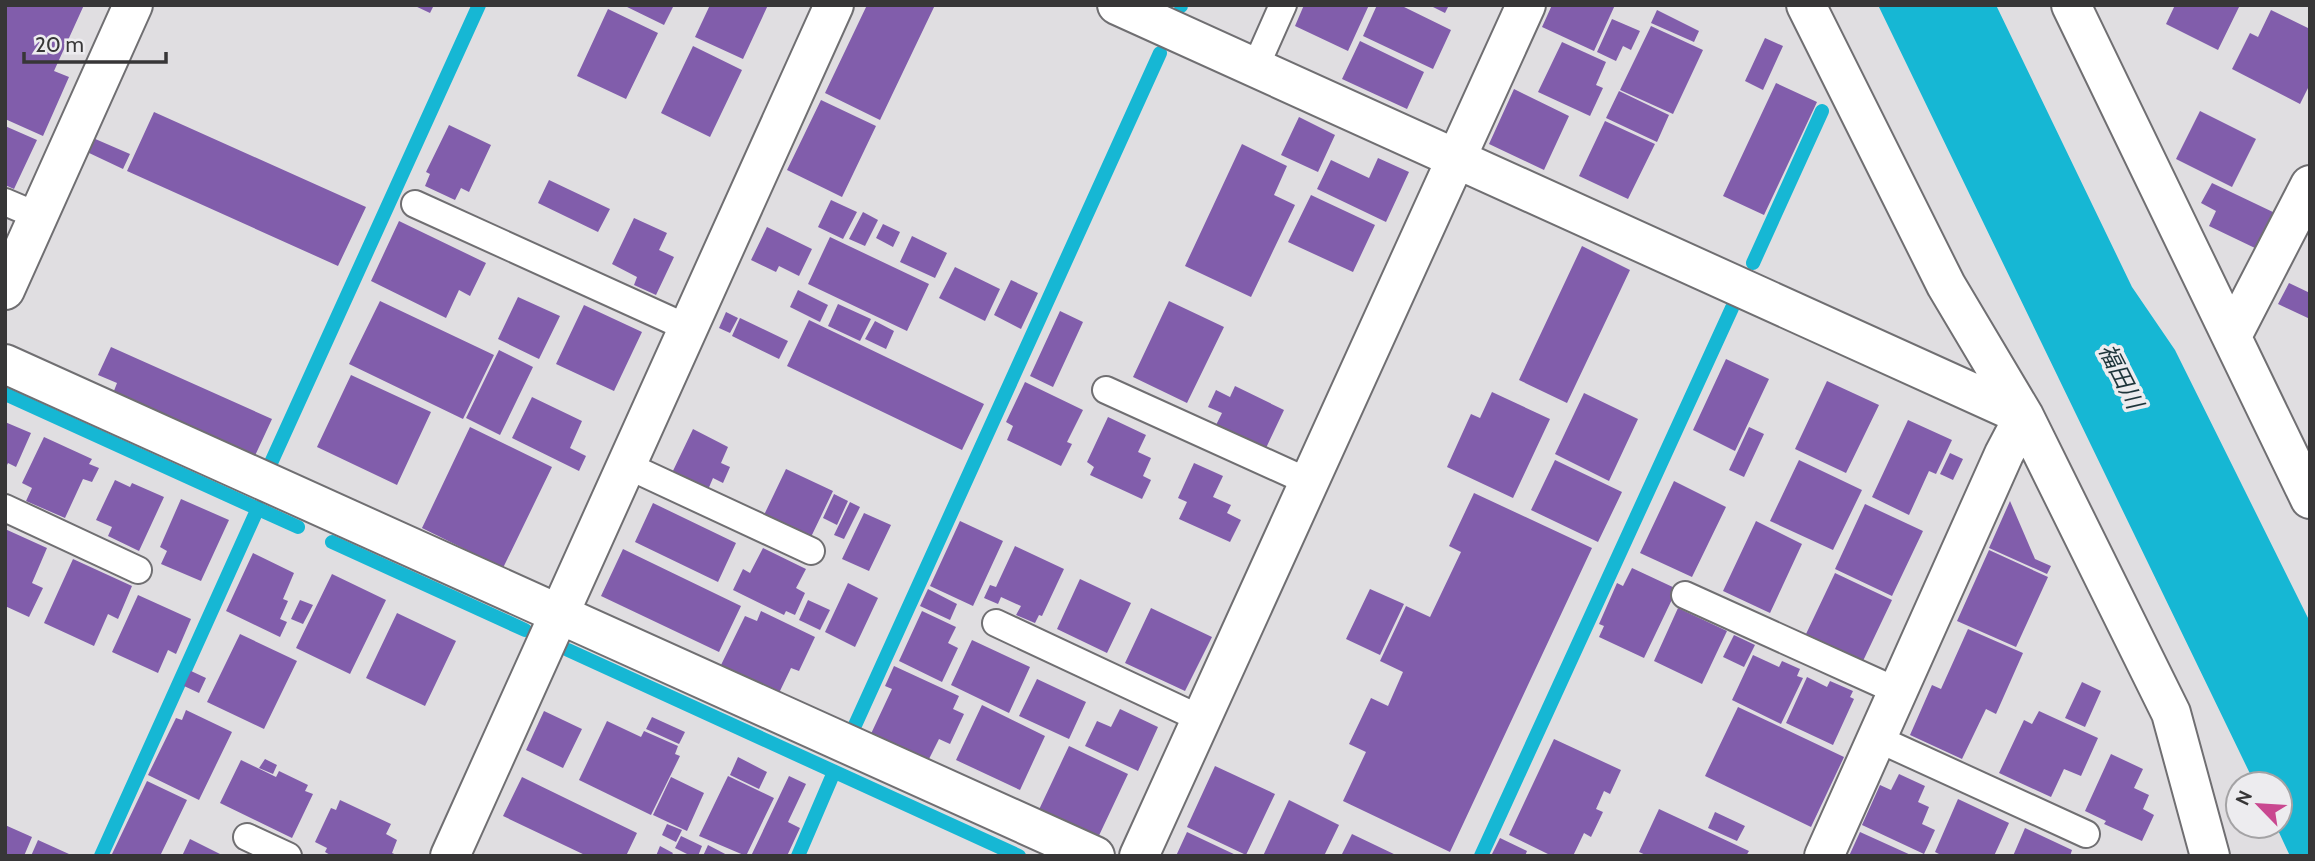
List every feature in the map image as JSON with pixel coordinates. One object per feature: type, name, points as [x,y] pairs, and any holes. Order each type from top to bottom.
[{"type":"street","points":[[5,290],[21,209],[133,5]]},
{"type":"street","points":[[450,856],[834,5]]},
{"type":"street","points":[[1117,5],[2024,416]]},
{"type":"street","points":[[1139,856],[1526,5]]},
{"type":"street","points":[[1806,5],[1946,285],[2024,416],[2171,713],[2210,856]]},
{"type":"street","points":[[2071,5],[2310,499]]},
{"type":"street","points":[[2232,336],[2310,185]]},
{"type":"street","points":[[5,364],[1095,856]]},
{"type":"street","points":[[1824,856],[2004,454],[2024,416]]},
{"type":"lane","points":[[1255,68],[1283,5]]},
{"type":"lane","points":[[415,204],[688,328]]},
{"type":"lane","points":[[1106,390],[1309,482]]},
{"type":"lane","points":[[626,465],[811,551]]},
{"type":"lane","points":[[5,508],[138,570]]},
{"type":"lane","points":[[1685,595],[1897,691]]},
{"type":"lane","points":[[996,623],[1201,719]]},
{"type":"lane","points":[[1876,738],[2086,834]]},
{"type":"lane","points":[[247,837],[288,856]]},
{"type":"water","name":"福田川","points":[[1878,5],[1996,5],[2132,287],[2175,350],[2310,622],[2310,856],[2290,856],[2283,840],[2294,840],[2294,770],[2248,770]]},
{"type":"building","points":[[5,5],[84,5],[54,71],[69,77],[43,136],[5,119]]},
{"type":"building","points":[[413,5],[434,5],[430,13]]},
{"type":"building","points":[[623,5],[674,5],[664,25]]},
{"type":"building","points":[[710,5],[768,5],[743,59],[695,37]]},
{"type":"building","points":[[867,5],[935,5],[880,120],[825,93]]},
{"type":"building","points":[[1304,5],[1369,5],[1348,51],[1295,26]]},
{"type":"building","points":[[1377,5],[1400,5],[1451,30],[1433,69],[1363,36]]},
{"type":"building","points":[[1429,5],[1449,5],[1445,13]]},
{"type":"building","points":[[1552,5],[1615,5],[1594,51],[1542,27]]},
{"type":"building","points":[[2175,5],[2240,5],[2218,50],[2166,24]]},
{"type":"building","points":[[608,9],[658,33],[626,99],[577,76]]},
{"type":"building","points":[[1657,10],[1699,31],[1694,42],[1651,23]]},
{"type":"building","points":[[2271,10],[2310,29],[2310,84],[2300,104],[2232,69],[2250,33],[2258,37]]},
{"type":"building","points":[[1612,19],[1640,31],[1631,50],[1623,46],[1616,61],[1597,52]]},
{"type":"building","points":[[1651,26],[1703,50],[1673,114],[1620,90]]},
{"type":"building","points":[[1765,38],[1783,46],[1763,90],[1745,81]]},
{"type":"building","points":[[1360,41],[1424,72],[1407,109],[1342,79]]},
{"type":"building","points":[[1562,42],[1606,62],[1596,85],[1603,88],[1590,116],[1538,92]]},
{"type":"building","points":[[693,46],[742,70],[710,137],[661,113]]},
{"type":"building","points":[[1776,83],[1817,102],[1764,215],[1723,196]]},
{"type":"building","points":[[1514,89],[1569,116],[1544,170],[1489,144]]},
{"type":"building","points":[[1619,91],[1669,115],[1657,142],[1606,118]]},
{"type":"building","points":[[821,100],[876,126],[842,197],[787,170]]},
{"type":"building","points":[[2200,111],[2256,139],[2232,187],[2176,159]]},
{"type":"building","points":[[154,112],[366,207],[338,266],[127,171]]},
{"type":"building","points":[[1299,117],[1335,135],[1318,172],[1281,155]]},
{"type":"building","points":[[1605,121],[1655,144],[1628,199],[1579,176]]},
{"type":"building","points":[[449,125],[491,145],[469,192],[461,188],[455,200],[425,186],[430,174],[426,172]]},
{"type":"building","points":[[5,126],[37,140],[14,189],[5,185]]},
{"type":"building","points":[[93,138],[130,154],[123,169],[87,152]]},
{"type":"building","points":[[1242,144],[1287,166],[1274,195],[1295,205],[1251,297],[1185,266]]},
{"type":"building","points":[[1378,158],[1409,172],[1386,222],[1317,189],[1331,160],[1369,178]]},
{"type":"building","points":[[549,180],[610,209],[598,232],[538,203]]},
{"type":"building","points":[[2212,183],[2275,213],[2257,249],[2209,226],[2216,211],[2201,203]]},
{"type":"building","points":[[1311,195],[1375,225],[1353,272],[1288,242]]},
{"type":"building","points":[[831,200],[857,212],[843,239],[818,227]]},
{"type":"building","points":[[863,212],[878,220],[865,246],[849,239]]},
{"type":"building","points":[[634,218],[667,233],[659,250],[674,257],[656,295],[634,285],[637,277],[612,264]]},
{"type":"building","points":[[399,221],[486,263],[470,296],[459,290],[446,318],[371,281]]},
{"type":"building","points":[[883,224],[900,232],[893,247],[876,238]]},
{"type":"building","points":[[767,227],[812,249],[799,276],[779,266],[776,272],[751,260]]},
{"type":"building","points":[[912,236],[947,253],[935,278],[900,262]]},
{"type":"building","points":[[830,237],[929,284],[907,331],[808,284]]},
{"type":"building","points":[[1582,246],[1630,270],[1567,403],[1519,380]]},
{"type":"building","points":[[955,267],[1000,289],[985,321],[939,298]]},
{"type":"building","points":[[1011,280],[1038,293],[1021,329],[994,315]]},
{"type":"building","points":[[2289,283],[2310,293],[2310,319],[2278,304]]},
{"type":"building","points":[[798,290],[828,305],[820,322],[790,307]]},
{"type":"building","points":[[518,297],[560,316],[539,359],[498,339]]},
{"type":"building","points":[[380,301],[494,355],[463,419],[349,364]]},
{"type":"building","points":[[1169,301],[1224,327],[1187,403],[1133,377]]},
{"type":"building","points":[[838,304],[871,319],[860,341],[828,326]]},
{"type":"building","points":[[584,305],[642,332],[614,391],[556,364]]},
{"type":"building","points":[[1060,311],[1083,322],[1053,387],[1030,376]]},
{"type":"building","points":[[726,312],[738,318],[730,333],[719,328]]},
{"type":"building","points":[[740,318],[788,341],[779,359],[732,336]]},
{"type":"building","points":[[809,320],[984,404],[962,450],[787,366]]},
{"type":"building","points":[[875,321],[894,331],[886,349],[865,339]]},
{"type":"building","points":[[111,347],[272,419],[253,460],[112,396],[117,383],[98,375]]},
{"type":"building","points":[[499,350],[533,367],[500,435],[466,418]]},
{"type":"building","points":[[1726,359],[1769,379],[1735,451],[1693,430]]},
{"type":"building","points":[[351,375],[431,412],[397,485],[317,447]]},
{"type":"building","points":[[1827,381],[1879,405],[1846,473],[1795,449]]},
{"type":"building","points":[[1025,382],[1083,410],[1067,442],[1072,444],[1061,466],[1007,440],[1013,426],[1006,422]]},
{"type":"building","points":[[1235,386],[1284,410],[1266,448],[1216,425],[1222,413],[1208,407],[1216,390],[1230,397]]},
{"type":"building","points":[[1492,392],[1550,419],[1513,498],[1447,467],[1471,414],[1480,418]]},
{"type":"building","points":[[1584,393],[1638,419],[1609,481],[1555,454]]},
{"type":"building","points":[[532,397],[582,421],[570,448],[586,456],[579,471],[512,438]]},
{"type":"building","points":[[1108,417],[1146,435],[1138,452],[1151,458],[1143,476],[1151,480],[1142,499],[1090,475],[1094,467],[1087,462]]},
{"type":"building","points":[[1908,420],[1952,440],[1936,474],[1929,471],[1909,515],[1872,497]]},
{"type":"building","points":[[5,422],[31,433],[16,467],[8,463],[5,469]]},
{"type":"building","points":[[470,427],[552,467],[503,568],[422,528]]},
{"type":"building","points":[[1749,427],[1764,434],[1744,477],[1729,470]]},
{"type":"building","points":[[693,429],[728,447],[721,463],[730,467],[723,483],[713,478],[707,492],[671,475]]},
{"type":"building","points":[[44,437],[92,459],[89,464],[99,468],[92,482],[83,479],[65,518],[26,501],[32,488],[22,483]]},
{"type":"building","points":[[1950,453],[1963,459],[1953,480],[1940,474]]},
{"type":"building","points":[[1555,460],[1622,492],[1598,542],[1531,510]]},
{"type":"building","points":[[1799,460],[1862,490],[1833,550],[1770,521]]},
{"type":"building","points":[[1194,463],[1223,476],[1213,497],[1231,505],[1227,513],[1241,520],[1230,542],[1179,519],[1187,502],[1178,498]]},
{"type":"building","points":[[786,469],[833,491],[811,537],[764,515]]},
{"type":"building","points":[[115,480],[130,487],[132,483],[164,497],[139,551],[108,536],[112,527],[96,520]]},
{"type":"building","points":[[1674,481],[1726,507],[1692,577],[1640,553]]},
{"type":"building","points":[[1474,493],[1592,548],[1450,852],[1343,801],[1366,752],[1349,744],[1371,698],[1388,706],[1403,672],[1380,661],[1406,606],[1430,617],[1461,552],[1449,546]]},
{"type":"building","points":[[834,494],[848,501],[837,525],[823,518]]},
{"type":"building","points":[[181,499],[229,520],[201,581],[161,564],[167,551],[160,547]]},
{"type":"building","points":[[2010,501],[2035,559],[2051,566],[2047,574],[1989,548]]},
{"type":"building","points":[[850,502],[860,507],[844,539],[834,535]]},
{"type":"building","points":[[653,503],[736,543],[718,582],[635,542]]},
{"type":"building","points":[[1865,504],[1923,531],[1892,596],[1835,569]]},
{"type":"building","points":[[864,513],[891,525],[869,571],[842,559]]},
{"type":"building","points":[[960,521],[1003,541],[973,606],[930,586]]},
{"type":"building","points":[[1756,521],[1802,544],[1770,613],[1723,591]]},
{"type":"building","points":[[5,529],[47,548],[32,583],[43,588],[29,617],[5,606]]},
{"type":"building","points":[[1015,546],[1064,569],[1042,616],[1039,615],[1035,623],[1016,615],[1021,606],[1001,597],[998,604],[984,598],[990,585],[996,587]]},
{"type":"building","points":[[763,548],[806,569],[796,588],[805,593],[795,615],[786,611],[784,615],[733,590],[743,569],[750,573]]},
{"type":"building","points":[[623,549],[741,606],[719,652],[601,596]]},
{"type":"building","points":[[1989,550],[2048,577],[2016,647],[1957,621]]},
{"type":"building","points":[[253,553],[294,573],[283,599],[288,601],[280,619],[287,622],[280,637],[226,611]]},
{"type":"building","points":[[73,559],[132,586],[118,619],[108,614],[94,646],[44,623]]},
{"type":"building","points":[[1632,568],[1677,589],[1644,658],[1599,637],[1604,626],[1599,624],[1617,583],[1623,586]]},
{"type":"building","points":[[1835,573],[1892,600],[1863,661],[1806,634]]},
{"type":"building","points":[[332,574],[386,600],[350,674],[296,648]]},
{"type":"building","points":[[1080,579],[1131,603],[1107,653],[1057,629]]},
{"type":"building","points":[[848,583],[878,598],[855,647],[825,632]]},
{"type":"building","points":[[928,589],[957,604],[950,620],[920,606]]},
{"type":"building","points":[[1370,589],[1404,604],[1380,655],[1346,639]]},
{"type":"building","points":[[138,595],[191,619],[176,654],[168,650],[158,673],[112,652]]},
{"type":"building","points":[[300,600],[313,605],[303,624],[291,619]]},
{"type":"building","points":[[808,600],[830,610],[820,630],[799,620]]},
{"type":"building","points":[[1151,608],[1212,637],[1185,691],[1125,663]]},
{"type":"building","points":[[1678,608],[1727,631],[1702,684],[1654,661]]},
{"type":"building","points":[[761,611],[815,637],[799,671],[791,668],[779,693],[721,665],[745,616],[757,621]]},
{"type":"building","points":[[922,611],[956,627],[948,643],[958,648],[942,682],[899,661]]},
{"type":"building","points":[[397,613],[456,641],[425,706],[366,678]]},
{"type":"building","points":[[1968,629],[2023,653],[1996,714],[1986,709],[1962,759],[1910,735],[1932,685],[1941,689]]},
{"type":"building","points":[[240,634],[297,661],[264,729],[207,702]]},
{"type":"building","points":[[1734,635],[1755,645],[1744,667],[1723,657]]},
{"type":"building","points":[[972,640],[1030,667],[1009,713],[951,685]]},
{"type":"building","points":[[1753,655],[1779,667],[1782,661],[1800,669],[1797,676],[1803,678],[1781,724],[1732,700]]},
{"type":"building","points":[[894,666],[959,696],[953,709],[964,714],[950,744],[939,739],[926,765],[869,738],[892,689],[885,686]]},
{"type":"building","points":[[191,671],[206,678],[199,693],[184,686]]},
{"type":"building","points":[[1807,677],[1827,687],[1830,681],[1853,691],[1850,697],[1854,699],[1833,745],[1786,723]]},
{"type":"building","points":[[1037,679],[1086,702],[1069,739],[1019,716]]},
{"type":"building","points":[[2082,682],[2101,691],[2085,727],[2065,718]]},
{"type":"building","points":[[982,705],[1045,736],[1020,790],[956,760]]},
{"type":"building","points":[[1738,707],[1844,757],[1811,827],[1705,776]]},
{"type":"building","points":[[1120,709],[1158,727],[1138,771],[1085,746],[1097,721],[1111,727]]},
{"type":"building","points":[[186,710],[232,732],[199,800],[148,775],[176,718],[182,720]]},
{"type":"building","points":[[544,711],[582,729],[563,768],[526,750]]},
{"type":"building","points":[[2039,711],[2098,738],[2081,776],[2064,769],[2051,797],[1999,773],[2024,720],[2032,724]]},
{"type":"building","points":[[652,717],[685,732],[679,744],[646,729]]},
{"type":"building","points":[[607,721],[641,737],[644,731],[678,746],[675,754],[680,756],[651,815],[579,780]]},
{"type":"building","points":[[1554,739],[1621,770],[1610,794],[1604,791],[1596,809],[1603,812],[1591,837],[1584,833],[1573,856],[1552,856],[1509,835]]},
{"type":"building","points":[[1069,746],[1128,774],[1095,844],[1036,816]]},
{"type":"building","points":[[2111,754],[2143,769],[2134,788],[2149,795],[2143,809],[2154,815],[2142,841],[2104,824],[2106,821],[2085,811]]},
{"type":"building","points":[[738,757],[767,772],[759,789],[730,775]]},
{"type":"building","points":[[265,759],[277,765],[273,774],[259,768]]},
{"type":"building","points":[[241,760],[276,777],[279,771],[308,785],[305,791],[313,794],[292,838],[220,803]]},
{"type":"building","points":[[1215,766],[1275,794],[1246,855],[1187,827]]},
{"type":"building","points":[[1899,774],[1925,786],[1918,802],[1929,807],[1922,824],[1935,830],[1924,854],[1862,825],[1880,785],[1891,790]]},
{"type":"building","points":[[728,776],[774,798],[746,856],[699,836]]},
{"type":"building","points":[[789,776],[806,784],[788,822],[800,828],[787,856],[751,856]]},
{"type":"building","points":[[522,777],[637,833],[626,856],[587,856],[503,816]]},
{"type":"building","points":[[671,777],[704,793],[687,831],[653,815]]},
{"type":"building","points":[[147,781],[187,800],[160,856],[115,856],[112,854]]},
{"type":"building","points":[[1958,799],[2009,823],[1994,856],[1943,856],[1935,852]]},
{"type":"building","points":[[340,800],[391,824],[386,834],[397,840],[392,853],[399,856],[332,856],[325,852],[327,848],[315,842],[331,808],[336,810]]},
{"type":"building","points":[[1289,800],[1339,825],[1324,856],[1263,856]]},
{"type":"building","points":[[1659,809],[1749,851],[1746,856],[1648,856],[1639,852]]},
{"type":"building","points":[[1715,812],[1745,826],[1737,841],[1708,828]]},
{"type":"building","points":[[667,824],[682,830],[676,842],[662,835]]},
{"type":"building","points":[[5,825],[32,837],[24,856],[5,856]]},
{"type":"building","points":[[2025,828],[2072,850],[2070,856],[2013,856]]},
{"type":"building","points":[[1187,832],[1238,856],[1176,856]]},
{"type":"building","points":[[1860,832],[1913,856],[1849,856]]},
{"type":"building","points":[[1352,834],[1398,856],[1341,856]]},
{"type":"building","points":[[681,836],[702,846],[698,856],[691,856],[675,848]]},
{"type":"building","points":[[1500,838],[1527,851],[1525,856],[1491,856]]},
{"type":"building","points":[[190,839],[224,856],[182,856]]},
{"type":"building","points":[[38,840],[69,854],[31,856]]},
{"type":"building","points":[[708,845],[729,856],[703,856]]},
{"type":"building","points":[[660,846],[673,853],[671,856],[656,856]]},
{"type":"waterway","points":[[270,465],[479,5]]},
{"type":"waterway","points":[[851,734],[1160,53]]},
{"type":"waterway","points":[[1753,263],[1822,111]]},
{"type":"waterway","points":[[1481,856],[1732,308]]},
{"type":"waterway","points":[[5,394],[298,527]]},
{"type":"waterway","points":[[101,856],[258,508]]},
{"type":"waterway","points":[[332,542],[525,630]]},
{"type":"waterway","points":[[568,650],[1019,856]]},
{"type":"waterway","points":[[798,856],[834,772]]}]
